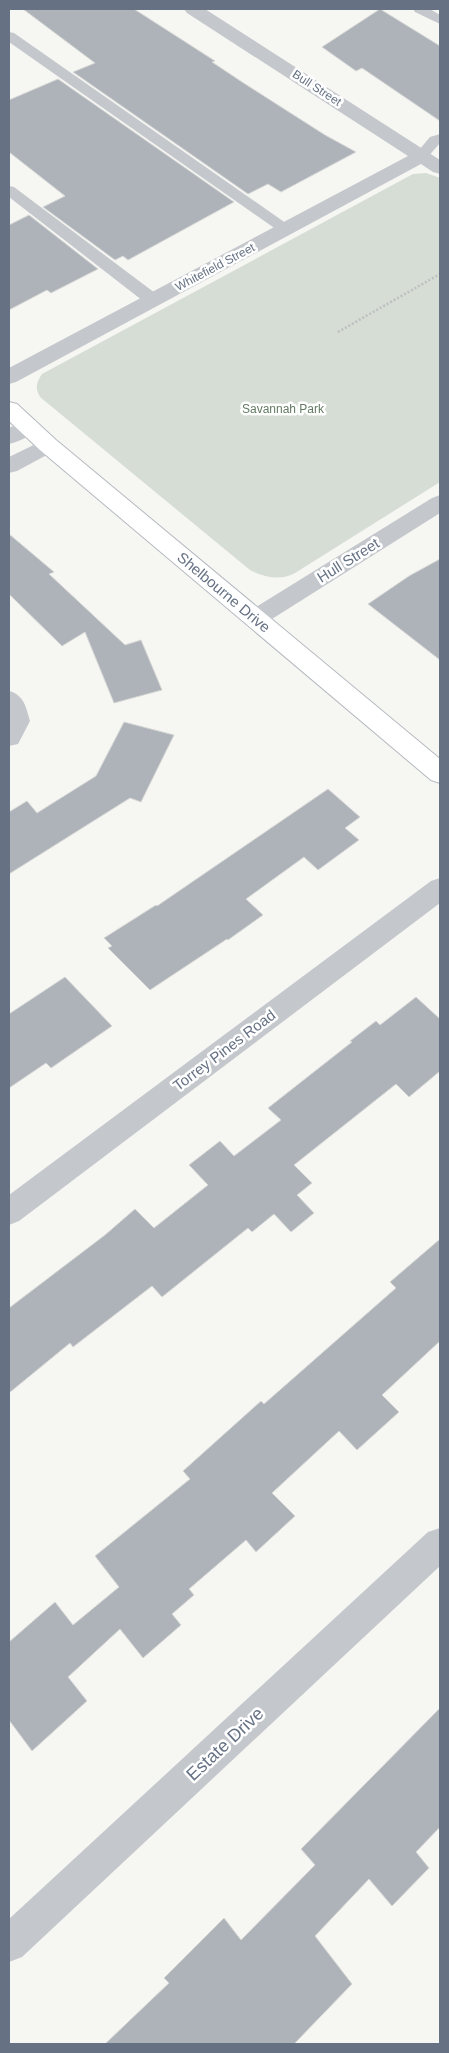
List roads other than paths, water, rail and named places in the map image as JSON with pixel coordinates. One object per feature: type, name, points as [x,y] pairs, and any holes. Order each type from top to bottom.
[{"type":"main road","name":"Shelbourne Drive","points":[[9,409],[18,432],[48,445],[440,772]]},
{"type":"street","name":"Bull Street","points":[[193,9],[440,168]]},
{"type":"street","name":"Whitefield Street","points":[[9,377],[422,156]]},
{"type":"street","points":[[9,466],[48,445]]},
{"type":"street","name":"Hull Street","points":[[256,618],[438,508]]},
{"type":"street","points":[[9,700],[13,705],[18,721],[13,731]]},
{"type":"street","name":"Torrey Pines Road","points":[[9,1212],[440,889]]},
{"type":"street","name":"Estate Drive","points":[[9,1944],[440,1544]]},
{"type":"lane","points":[[420,9],[440,20]]},
{"type":"lane","points":[[9,36],[284,230]]},
{"type":"lane","points":[[422,156],[435,140],[440,138]]},
{"type":"lane","points":[[9,190],[153,300]]},
{"type":"park label","name":"Savannah Park","points":[[283,409]]}]
